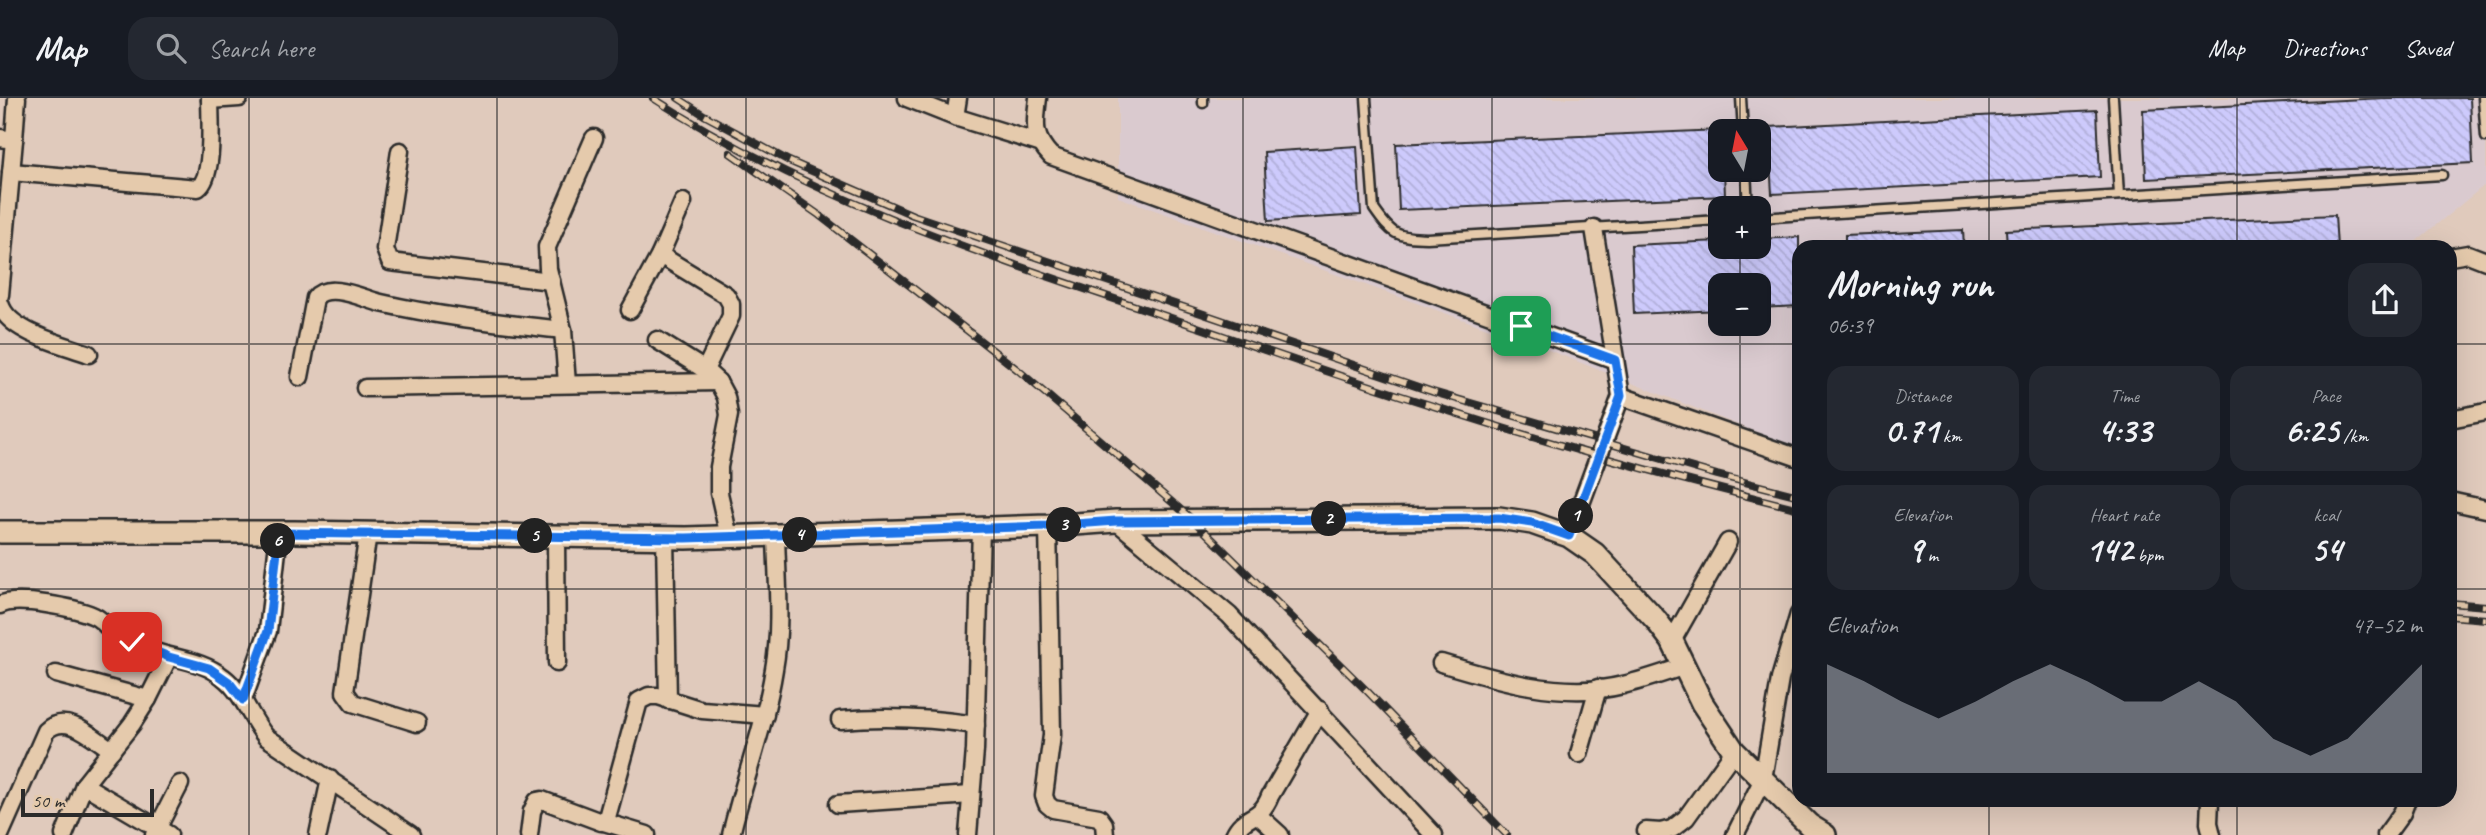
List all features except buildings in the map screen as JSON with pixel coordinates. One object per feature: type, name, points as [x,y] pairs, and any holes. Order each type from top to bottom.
[{"type":"street","points":[[0,295],[11,172],[7,139],[17,98]]},
{"type":"street","points":[[11,172],[198,188],[205,179],[210,151],[210,99],[239,98]]},
{"type":"street","points":[[907,98],[955,117],[1039,143],[1051,156],[1615,360]]},
{"type":"street","points":[[955,117],[958,98]]},
{"type":"street","points":[[1038,98],[1036,119],[1039,143]]},
{"type":"street","points":[[567,384],[563,330],[546,256],[547,247],[594,138]]},
{"type":"street","points":[[400,151],[385,249],[390,262],[551,282]]},
{"type":"street","points":[[631,310],[660,255],[682,202]]},
{"type":"street","points":[[1569,536],[1621,396],[1594,228]]},
{"type":"street","points":[[2457,256],[2468,254],[2486,261]]},
{"type":"street","points":[[660,255],[726,295],[731,304],[731,316],[705,370]]},
{"type":"street","points":[[300,377],[315,298],[327,291],[456,318],[563,330]]},
{"type":"street","points":[[0,303],[4,314],[19,327],[89,354]]},
{"type":"street","points":[[657,340],[705,370],[718,382],[726,397],[730,415],[719,467],[719,493],[729,537]]},
{"type":"street","points":[[365,388],[718,382]]},
{"type":"street","points":[[1621,396],[1792,456]]},
{"type":"street","points":[[2457,418],[2486,412]]},
{"type":"street","points":[[2457,503],[2486,509]]},
{"type":"street","points":[[0,532],[729,537],[1048,526],[1116,521],[1499,518],[1532,523],[1569,536],[1595,554],[1657,620],[1672,640],[1702,703],[1734,751],[1809,825],[1825,835]]},
{"type":"street","points":[[1116,521],[1229,615],[1434,835]]},
{"type":"street","points":[[1048,526],[1052,735],[1044,796],[1053,809],[1099,817],[1104,824],[1105,835]]},
{"type":"street","points":[[968,835],[976,725],[981,527]]},
{"type":"street","points":[[243,700],[268,631],[279,533]]},
{"type":"street","points":[[368,533],[345,692],[353,703],[417,723]]},
{"type":"street","points":[[556,536],[557,663]]},
{"type":"street","points":[[731,835],[765,715],[778,644],[776,536]]},
{"type":"street","points":[[665,537],[668,700]]},
{"type":"street","points":[[1672,640],[1727,542]]},
{"type":"street","points":[[0,605],[19,602],[79,611],[106,623],[116,635],[220,674],[243,700],[266,737],[411,835]]},
{"type":"street","points":[[1735,835],[1763,779],[1780,679],[1792,638]]},
{"type":"street","points":[[64,835],[84,785],[148,699],[169,657]]},
{"type":"street","points":[[1441,663],[1495,680],[1534,687],[1598,688],[1620,686],[1685,666]]},
{"type":"street","points":[[56,674],[148,699]]},
{"type":"street","points":[[1579,754],[1598,688]]},
{"type":"street","points":[[604,822],[608,818],[639,701],[649,696],[702,710],[765,715]]},
{"type":"street","points":[[1234,835],[1244,820],[1258,815],[1265,808],[1320,710]]},
{"type":"street","points":[[840,720],[925,718],[976,725]]},
{"type":"street","points":[[0,835],[51,725],[68,723],[112,750]]},
{"type":"street","points":[[1646,831],[1672,830],[1686,818],[1734,751]]},
{"type":"street","points":[[318,835],[330,779]]},
{"type":"street","points":[[84,785],[160,833],[180,784]]},
{"type":"street","points":[[838,804],[971,795]]},
{"type":"street","points":[[529,835],[534,805],[542,800],[646,835]]},
{"type":"street","points":[[2210,807],[2212,835]]},
{"type":"street","points":[[2386,835],[2404,807]]},
{"type":"street","points":[[1258,815],[1280,835]]},
{"type":"lane","points":[[1366,98],[1374,209],[1384,223],[1402,237],[1427,238],[1708,221]]},
{"type":"lane","points":[[1741,98],[1742,119]]},
{"type":"lane","points":[[2113,98],[2119,195]]},
{"type":"lane","points":[[2483,98],[2486,137]]},
{"type":"lane","points":[[1771,217],[2442,175]]},
{"type":"shaded area","points":[[1118,98],[2486,98],[2486,184],[2418,240],[1792,240],[1792,446],[1546,349],[1118,197]]},
{"type":"railway","points":[[653,98],[778,168],[842,198],[974,250],[1473,419],[1612,460],[1792,507]]},
{"type":"railway","points":[[678,98],[789,161],[913,215],[1433,392],[1792,494]]},
{"type":"railway","points":[[730,153],[819,215],[1018,370],[1194,521],[1368,692],[1507,835]]},
{"type":"railway","points":[[2457,604],[2486,606]]},
{"type":"railway","points":[[2457,617],[2486,619]]},
{"type":"route","points":[[132,642],[169,657],[209,668],[229,682],[243,700],[272,613],[279,533],[686,538],[1048,526],[1116,521],[1499,518],[1532,523],[1569,536],[1621,396],[1615,360],[1521,326]]}]
